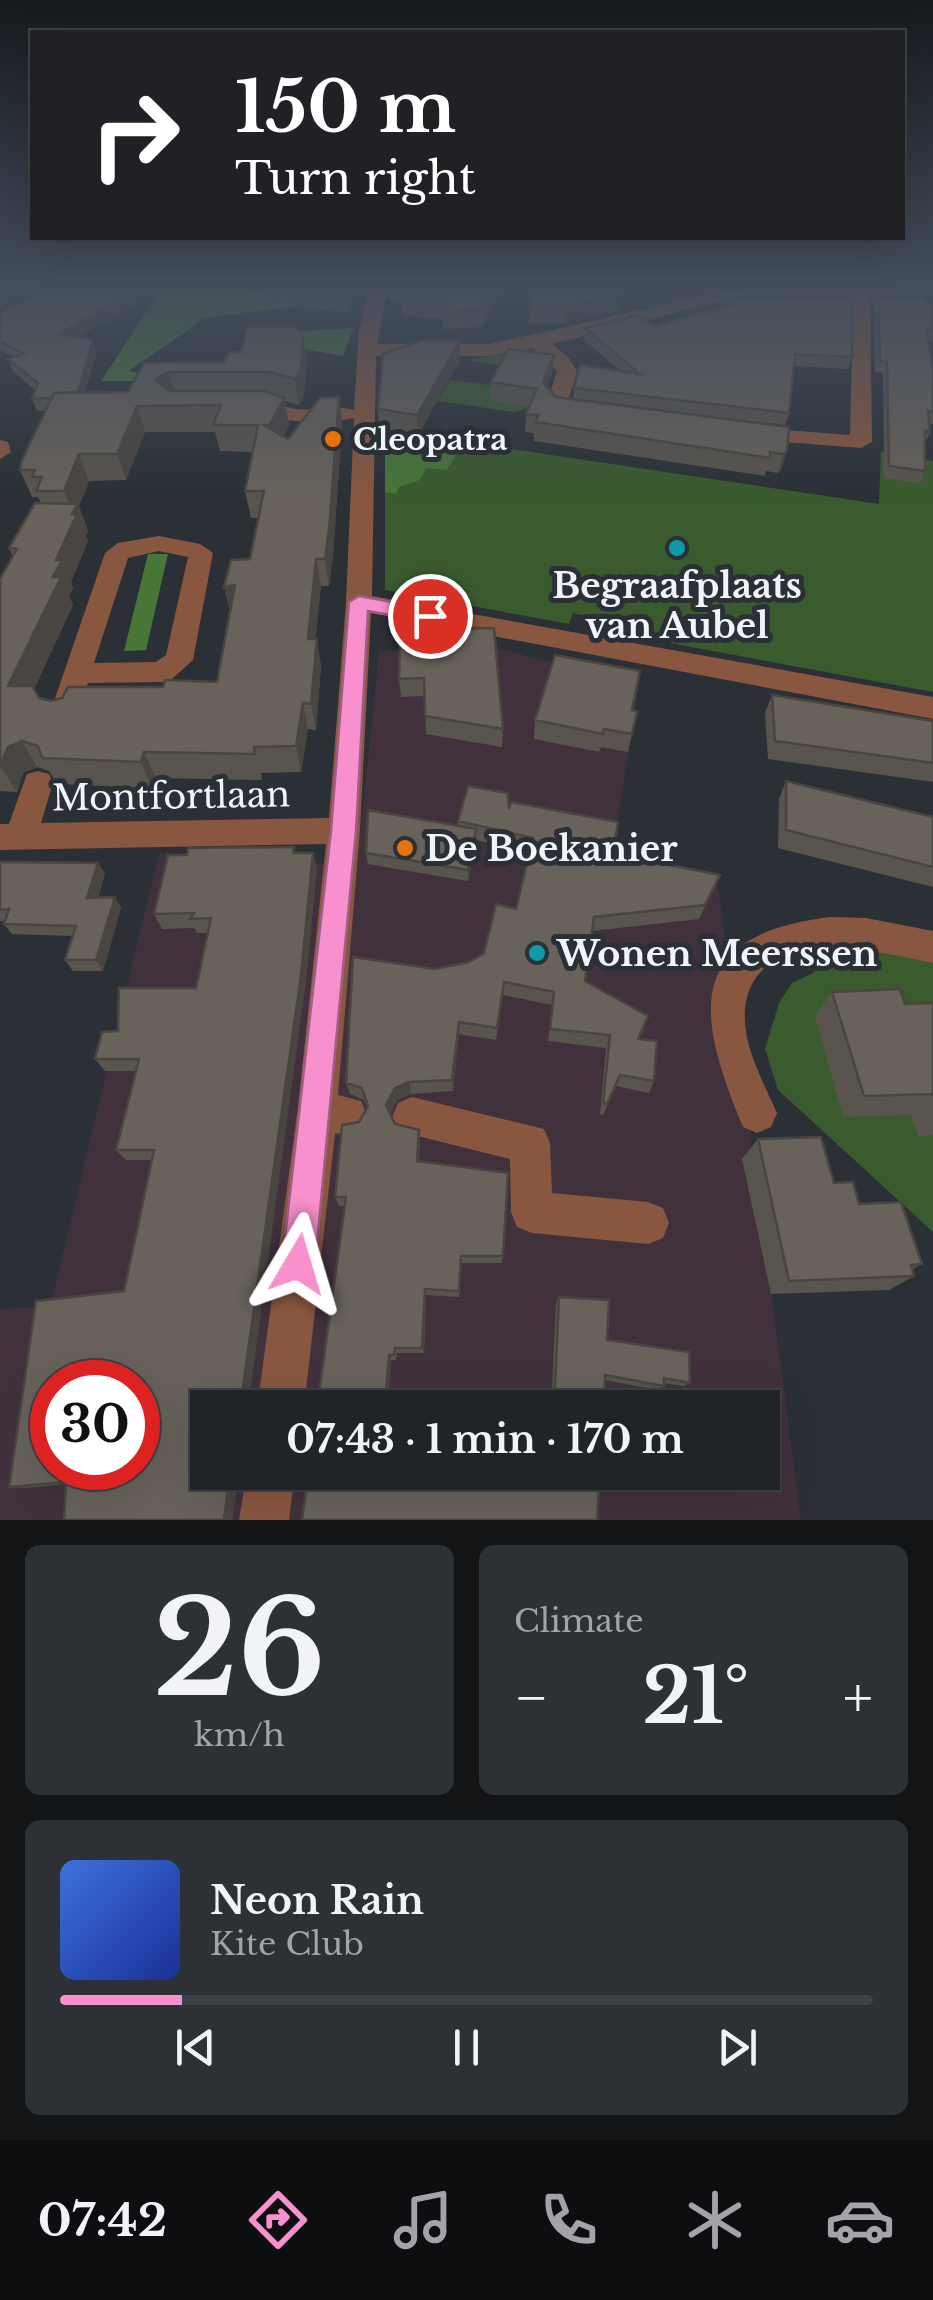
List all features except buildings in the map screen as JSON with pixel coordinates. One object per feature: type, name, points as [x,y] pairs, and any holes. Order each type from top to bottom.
[{"type":"street","points":[[283,1390],[332,1114],[359,602],[366,358]]},
{"type":"street","points":[[557,358],[567,371],[556,406],[611,415]]},
{"type":"street","points":[[726,430],[861,442],[862,358]]},
{"type":"street","points":[[235,408],[274,408],[288,415],[365,413]]},
{"type":"street","points":[[64,713],[117,553],[128,546],[184,544],[201,553],[179,660],[162,672],[78,673]]},
{"type":"street","points":[[359,602],[933,708]]},
{"type":"street","points":[[10,836],[38,784]]},
{"type":"street","name":"Montfortlaan","points":[[10,836],[344,831]]},
{"type":"street","points":[[757,1113],[729,1039],[728,1024],[733,978],[748,960],[774,945],[828,933],[858,933],[933,947]]},
{"type":"street","points":[[412,1117],[530,1143],[532,1212],[648,1223]]},
{"type":"street","points":[[264,1520],[268,1490]]},
{"type":"shaded area","points":[[493,647],[639,685],[610,868],[718,886],[801,1520],[0,1520],[0,1309],[50,1307],[159,853],[357,866],[379,651]]},
{"type":"green space","points":[[116,358],[148,358],[129,371],[146,375],[138,381],[101,381]]},
{"type":"green space","points":[[546,358],[556,367],[542,368],[537,381],[549,382],[538,407],[514,412],[438,401],[450,380],[498,386],[531,370],[467,360]]},
{"type":"green space","points":[[418,435],[879,504],[881,452],[933,461],[933,692],[584,627],[587,616],[573,613],[569,624],[385,590],[385,442],[412,447]]},
{"type":"green space","points":[[418,435],[463,442],[447,470],[426,468],[420,480],[399,487],[396,494],[385,492],[385,442],[412,447]]},
{"type":"green space","points":[[148,554],[168,554],[146,650],[124,651]]},
{"type":"green space","points":[[829,945],[933,957],[933,1232],[778,1090],[765,1049],[779,1003],[792,983],[815,972],[803,949]]},
{"type":"place","name":"Cleopatra","points":[[333,439]]},
{"type":"place","name":"Begraafplaats van Aubel","points":[[677,548]]},
{"type":"place","name":"De Boekanier","points":[[405,848]]},
{"type":"place","name":"Wonen Meerssen","points":[[537,953]]},
{"type":"route","points":[[298,1264],[344,831],[359,602],[430,616]]}]
